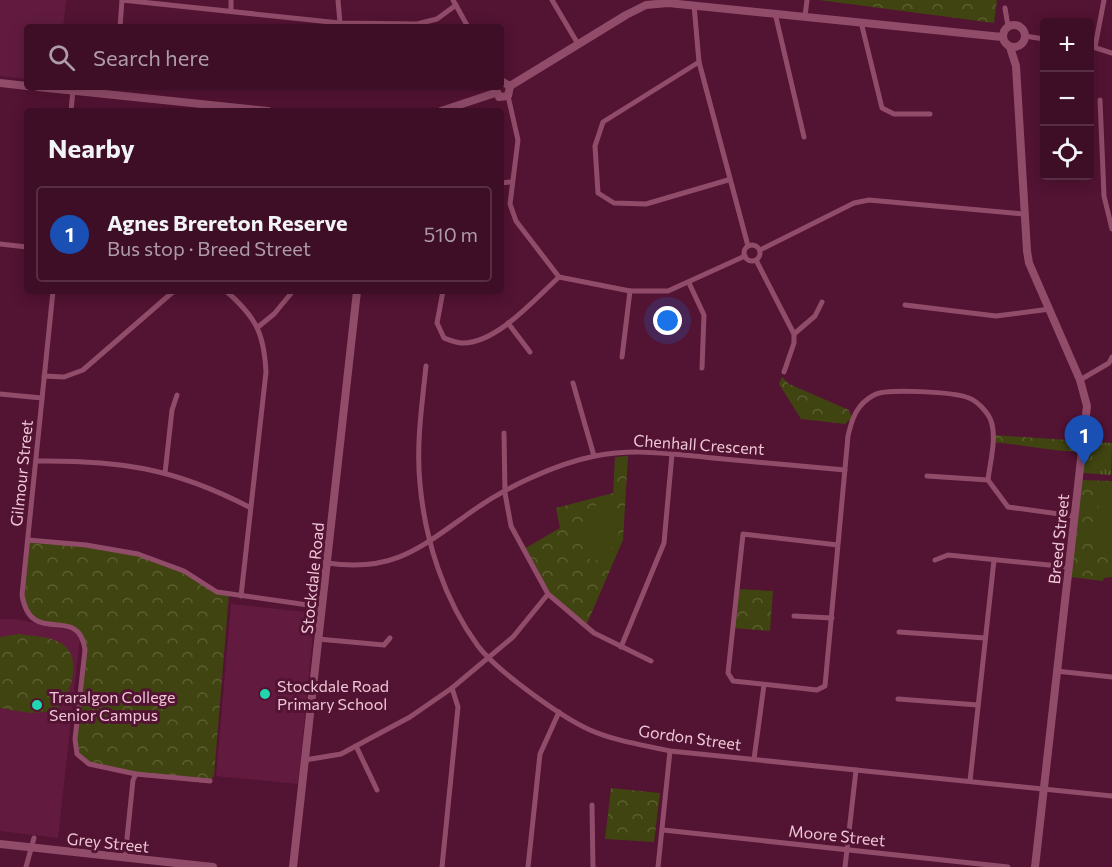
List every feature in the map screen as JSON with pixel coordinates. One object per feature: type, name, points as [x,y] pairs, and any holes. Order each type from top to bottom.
[{"type":"street","points":[[120,24],[122,0],[340,23],[417,24],[437,19],[454,2],[466,24]]},
{"type":"street","points":[[231,0],[231,11]]},
{"type":"street","points":[[338,0],[340,23]]},
{"type":"street","points":[[552,0],[578,44]]},
{"type":"street","points":[[805,16],[807,0]]},
{"type":"street","points":[[1094,38],[1104,0]]},
{"type":"street","points":[[694,5],[699,62],[728,180],[748,246],[745,256],[689,284],[668,291],[630,291],[559,277],[516,221],[510,204],[518,140],[508,96],[510,86],[646,5],[694,5],[861,21],[1002,37],[1010,46],[1020,45]]},
{"type":"street","points":[[1002,37],[1008,26],[1005,8]]},
{"type":"street","points":[[775,13],[804,137]]},
{"type":"street","points":[[861,21],[882,108],[894,114],[930,114]]},
{"type":"street","points":[[1008,26],[1020,26],[1025,36]]},
{"type":"street","points":[[1025,36],[1040,38]]},
{"type":"street","points":[[1016,66],[1020,45],[1025,36]]},
{"type":"street","name":"Breed Street","points":[[1010,46],[1016,66],[1023,214],[1029,263],[1080,380],[1087,406],[1035,867]]},
{"type":"street","points":[[1094,47],[1112,53]]},
{"type":"street","points":[[699,62],[603,122],[594,146],[598,193],[614,202],[646,204],[728,180]]},
{"type":"street","points":[[0,83],[24,86]]},
{"type":"street","points":[[504,83],[510,86]]},
{"type":"street","points":[[71,108],[73,90],[115,91],[245,108]]},
{"type":"street","points":[[449,108],[495,90],[501,98],[508,96]]},
{"type":"street","points":[[1100,100],[1104,196],[1112,229]]},
{"type":"street","points":[[504,183],[511,182]]},
{"type":"street","points":[[1104,196],[1112,196]]},
{"type":"street","points":[[784,372],[794,343],[794,334],[756,260],[759,250],[854,203],[869,200],[1023,214]]},
{"type":"street","points":[[0,244],[24,247]]},
{"type":"street","points":[[748,246],[756,246],[759,250]]},
{"type":"street","points":[[745,256],[748,260],[756,260]]},
{"type":"street","points":[[442,294],[436,323],[444,338],[462,343],[481,340],[508,323],[559,277]]},
{"type":"street","points":[[689,284],[704,315],[702,368]]},
{"type":"street","points":[[622,357],[630,291]]},
{"type":"street","name":"Gilmour Street","points":[[53,294],[22,595],[25,611],[34,621],[75,628],[83,637],[85,650],[75,739],[76,754],[90,764],[136,774]]},
{"type":"street","points":[[44,375],[64,377],[83,370],[167,294]]},
{"type":"street","points":[[230,294],[240,303],[258,327],[265,345],[266,372],[249,507],[241,597]]},
{"type":"street","points":[[258,327],[274,314],[291,294]]},
{"type":"street","name":"Stockdale Road","points":[[293,867],[357,294]]},
{"type":"street","points":[[794,334],[815,316],[822,302]]},
{"type":"street","points":[[905,305],[996,316],[1050,309]]},
{"type":"street","points":[[508,323],[530,352]]},
{"type":"street","points":[[1080,380],[1109,363],[1112,357]]},
{"type":"street","name":"Gordon Street","points":[[426,366],[419,431],[420,484],[430,543],[450,599],[479,647],[515,681],[559,712],[591,730],[630,743],[670,751],[1112,796]]},
{"type":"street","points":[[573,383],[594,456]]},
{"type":"street","points":[[838,545],[743,534],[728,673],[733,681],[817,690],[825,686],[852,418],[859,406],[874,394],[892,389],[969,398],[982,408],[991,420],[993,435],[988,480],[1008,507],[1074,516]]},
{"type":"street","points":[[0,394],[42,398]]},
{"type":"street","points":[[165,472],[172,410],[177,395]]},
{"type":"street","points":[[504,433],[505,493],[511,526],[548,594],[594,633],[651,661]]},
{"type":"street","name":"Chenhall Crescent","points":[[327,563],[352,567],[394,561],[430,543],[472,511],[530,478],[594,456],[634,450],[845,470]]},
{"type":"street","points":[[621,647],[664,543],[672,454]]},
{"type":"street","points":[[36,461],[93,460],[165,472],[223,494],[249,507]]},
{"type":"street","points":[[927,476],[988,480]]},
{"type":"street","points":[[28,540],[86,545],[138,554],[184,571],[217,592],[322,607]]},
{"type":"street","points":[[935,560],[948,555],[1069,567]]},
{"type":"street","points":[[970,781],[994,560]]},
{"type":"street","points":[[305,760],[341,754],[410,717],[452,688],[513,637],[548,594]]},
{"type":"street","points":[[794,616],[832,618]]},
{"type":"street","points":[[899,632],[985,638]]},
{"type":"street","points":[[318,639],[384,645],[390,638]]},
{"type":"street","points":[[1056,671],[1112,677]]},
{"type":"street","points":[[754,759],[764,685]]},
{"type":"street","points":[[442,867],[458,707],[452,688]]},
{"type":"street","points":[[898,699],[978,705]]},
{"type":"street","points":[[528,867],[540,754],[559,712]]},
{"type":"street","points":[[356,746],[376,790]]},
{"type":"street","points":[[658,867],[670,751]]},
{"type":"street","points":[[845,867],[856,770]]},
{"type":"street","points":[[125,858],[136,774],[210,781]]},
{"type":"street","points":[[592,805],[593,867]]},
{"type":"street","name":"Moore Street","points":[[663,830],[1008,867]]},
{"type":"street","points":[[26,867],[34,838]]},
{"type":"street","name":"Grey Street","points":[[0,844],[125,858],[157,864],[213,867]]},
{"type":"shaded area","points":[[0,0],[66,0],[63,24],[24,24],[24,79],[0,76]]},
{"type":"shaded area","name":"Stockdale Road Primary School","points":[[231,604],[315,613],[298,784],[216,776]]},
{"type":"shaded area","name":"Traralgon College Senior Campus","points":[[0,619],[16,619],[73,631],[80,639],[58,838],[0,831]]},
{"type":"green space","points":[[819,0],[997,0],[994,23]]},
{"type":"green space","points":[[782,377],[789,384],[849,410],[852,418],[845,424],[801,419],[779,384]]},
{"type":"green space","points":[[993,435],[1084,441],[1082,452],[993,442]]},
{"type":"green space","points":[[1084,441],[1112,443],[1111,475],[1081,473]]},
{"type":"green space","points":[[628,456],[623,540],[586,626],[548,594],[522,550],[560,528],[556,508],[613,493],[615,457]]},
{"type":"green space","points":[[1082,480],[1112,481],[1112,577],[1104,578],[1103,581],[1071,577]]},
{"type":"green space","points":[[1099,497],[1112,498],[1109,525],[1097,523]]},
{"type":"green space","points":[[591,505],[622,509],[618,536],[614,536],[610,562],[582,558]]},
{"type":"green space","points":[[1097,525],[1109,527],[1107,553],[1094,552]]},
{"type":"green space","points":[[28,540],[138,554],[184,571],[217,592],[229,594],[214,776],[210,781],[122,772],[89,762],[77,754],[75,739],[85,650],[75,628],[34,621],[22,595]]},
{"type":"green space","points":[[737,589],[773,591],[770,631],[732,628]]},
{"type":"green space","points":[[18,634],[61,643],[72,658],[73,677],[66,696],[56,711],[30,713],[0,708],[0,637]]},
{"type":"green space","points":[[611,788],[660,793],[654,842],[605,839]]},
{"type":"place","name":"Agnes Brereton Reserve","points":[[1084,465]]},
{"type":"place","name":"Stockdale Road Primary School","points":[[265,694]]},
{"type":"place","name":"Traralgon College Senior Campus","points":[[37,705]]}]
